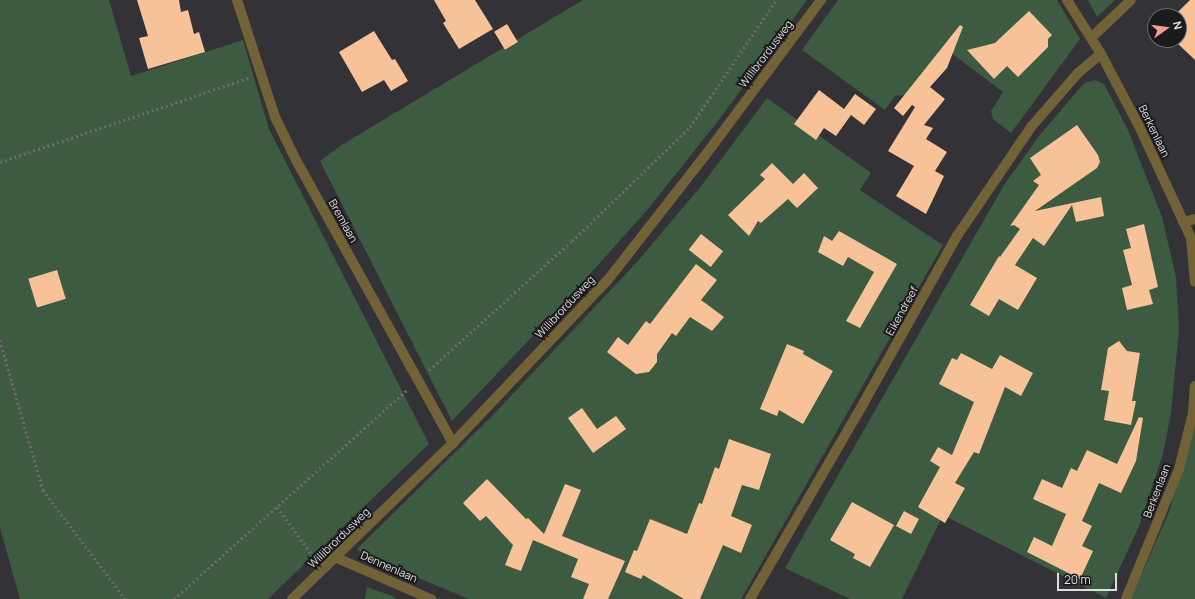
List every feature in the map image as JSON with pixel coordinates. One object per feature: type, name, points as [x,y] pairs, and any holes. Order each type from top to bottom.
[{"type":"street","name":"Willibrordusweg","points":[[292,599],[337,558],[453,443],[607,280],[704,157],[821,0]]},
{"type":"street","name":"Berkenlaan","points":[[1067,0],[1101,54],[1139,126],[1191,238],[1195,282]]},
{"type":"street","points":[[1091,38],[1131,0]]},
{"type":"street","name":"Bremlaan","points":[[239,1],[260,73],[275,117],[296,160],[453,443]]},
{"type":"street","name":"Eikendreef","points":[[750,599],[858,414],[957,236],[1031,127],[1078,73],[1101,54]]},
{"type":"street","points":[[1183,222],[1195,219]]},
{"type":"street","name":"Berkenlaan","points":[[1126,599],[1179,469],[1193,413],[1195,386]]},
{"type":"street","name":"Dennenlaan","points":[[337,558],[431,599]]},
{"type":"path","points":[[174,599],[572,241],[690,127],[776,0]]},
{"type":"path","points":[[0,162],[260,73]]},
{"type":"path","points":[[0,340],[43,490],[125,599]]},
{"type":"path","points":[[277,507],[324,570]]},
{"type":"green space","points":[[0,0],[109,0],[131,76],[243,40],[269,129],[429,444],[268,599],[20,599],[0,528]]},
{"type":"green space","points":[[583,0],[807,0],[718,121],[648,209],[564,303],[452,421],[320,161],[340,146]]},
{"type":"green space","points":[[838,0],[1057,0],[1080,39],[1011,133],[993,119],[991,111],[1003,92],[946,49],[912,94],[895,96],[885,110],[802,50]]},
{"type":"green space","points":[[1088,0],[1115,0],[1097,17]]},
{"type":"green space","points":[[1095,80],[1104,84],[1128,130],[1162,217],[1176,277],[1179,329],[1171,413],[1163,454],[1139,526],[1106,598],[943,515],[902,599],[850,599],[785,568],[1004,185],[1039,136],[1079,89],[1085,83]]},
{"type":"green space","points":[[767,98],[871,173],[860,190],[943,245],[741,599],[469,599],[363,555],[357,549],[494,414],[637,262],[702,185]]},
{"type":"green space","points":[[1195,418],[1195,599],[1131,599],[1169,512]]},
{"type":"green space","points":[[367,587],[395,597],[395,599],[365,599]]},
{"type":"building","points":[[137,0],[179,0],[181,12],[188,10],[194,34],[199,32],[205,52],[148,69],[139,38],[148,36]]},
{"type":"building","points":[[434,0],[475,0],[493,29],[459,49],[443,23],[446,21]]},
{"type":"building","points":[[1190,0],[1195,0],[1195,60],[1182,48],[1187,48],[1187,8],[1182,8]]},
{"type":"building","points":[[1029,11],[1052,35],[1048,39],[1048,47],[1018,77],[1007,66],[994,79],[967,50],[995,43]]},
{"type":"building","points":[[507,24],[518,42],[505,50],[494,32]]},
{"type":"building","points":[[960,25],[963,27],[947,68],[930,87],[945,99],[924,125],[933,128],[926,139],[947,152],[935,171],[944,176],[926,214],[896,196],[914,166],[888,151],[915,107],[912,105],[903,116],[894,108]]},
{"type":"building","points":[[374,31],[392,60],[395,59],[408,81],[391,91],[384,80],[362,92],[339,52]]},
{"type":"building","points":[[819,90],[844,109],[855,94],[876,109],[864,125],[851,115],[836,136],[824,128],[816,140],[794,124]]},
{"type":"building","points":[[1077,125],[1098,155],[1100,162],[1097,168],[1035,211],[1101,197],[1104,216],[1076,222],[1072,205],[1044,246],[1033,238],[1015,265],[1037,278],[1018,310],[999,299],[989,316],[970,305],[999,256],[1000,257],[1020,229],[1014,225],[1010,226],[1039,185],[1033,181],[1041,175],[1030,158]]},
{"type":"building","points":[[772,163],[793,184],[804,173],[818,188],[797,208],[788,199],[761,223],[758,221],[749,236],[728,215],[765,179],[760,175]]},
{"type":"building","points":[[1144,224],[1158,287],[1149,290],[1153,304],[1127,310],[1122,288],[1132,285],[1123,250],[1131,248],[1126,229]]},
{"type":"building","points":[[839,231],[897,264],[860,328],[846,321],[874,272],[848,257],[843,266],[818,252],[824,236],[832,241]]},
{"type":"building","points":[[701,234],[723,251],[711,267],[689,250]]},
{"type":"building","points":[[696,264],[717,280],[701,300],[724,317],[712,331],[690,317],[676,336],[672,333],[657,354],[657,362],[649,372],[636,374],[607,352],[618,337],[628,345],[646,321],[650,324]]},
{"type":"building","points":[[57,270],[66,299],[37,307],[28,279]]},
{"type":"building","points":[[1119,341],[1127,351],[1140,353],[1132,401],[1136,401],[1131,425],[1104,420],[1109,391],[1101,390],[1108,348]]},
{"type":"building","points":[[787,344],[804,351],[803,354],[833,371],[803,424],[779,410],[777,416],[760,409]]},
{"type":"building","points":[[961,353],[992,369],[1000,355],[1033,373],[1021,396],[1005,387],[979,454],[974,452],[955,483],[965,488],[945,523],[918,507],[940,467],[930,461],[938,447],[952,455],[974,402],[939,384],[952,358],[957,360]]},
{"type":"building","points":[[582,408],[597,429],[616,416],[626,429],[593,453],[568,418]]},
{"type":"building","points":[[1139,417],[1143,418],[1136,461],[1121,493],[1099,483],[1082,521],[1092,526],[1082,546],[1093,551],[1080,579],[1027,552],[1034,537],[1052,546],[1066,514],[1033,499],[1042,479],[1062,488],[1071,468],[1077,471],[1087,450],[1117,464]]},
{"type":"building","points":[[729,439],[771,454],[759,490],[742,485],[731,516],[752,525],[741,553],[723,545],[700,599],[684,599],[643,575],[641,579],[625,572],[634,550],[637,551],[650,519],[687,534],[699,503],[702,504],[715,467],[719,469]]},
{"type":"building","points":[[487,479],[526,519],[528,518],[544,534],[565,484],[581,490],[562,536],[625,561],[608,599],[583,599],[589,584],[571,577],[578,559],[533,540],[521,571],[505,565],[513,545],[486,516],[480,521],[463,503]]},
{"type":"building","points":[[852,502],[894,525],[870,567],[853,558],[855,554],[830,540]]},
{"type":"building","points":[[904,511],[919,519],[911,534],[896,526]]}]
